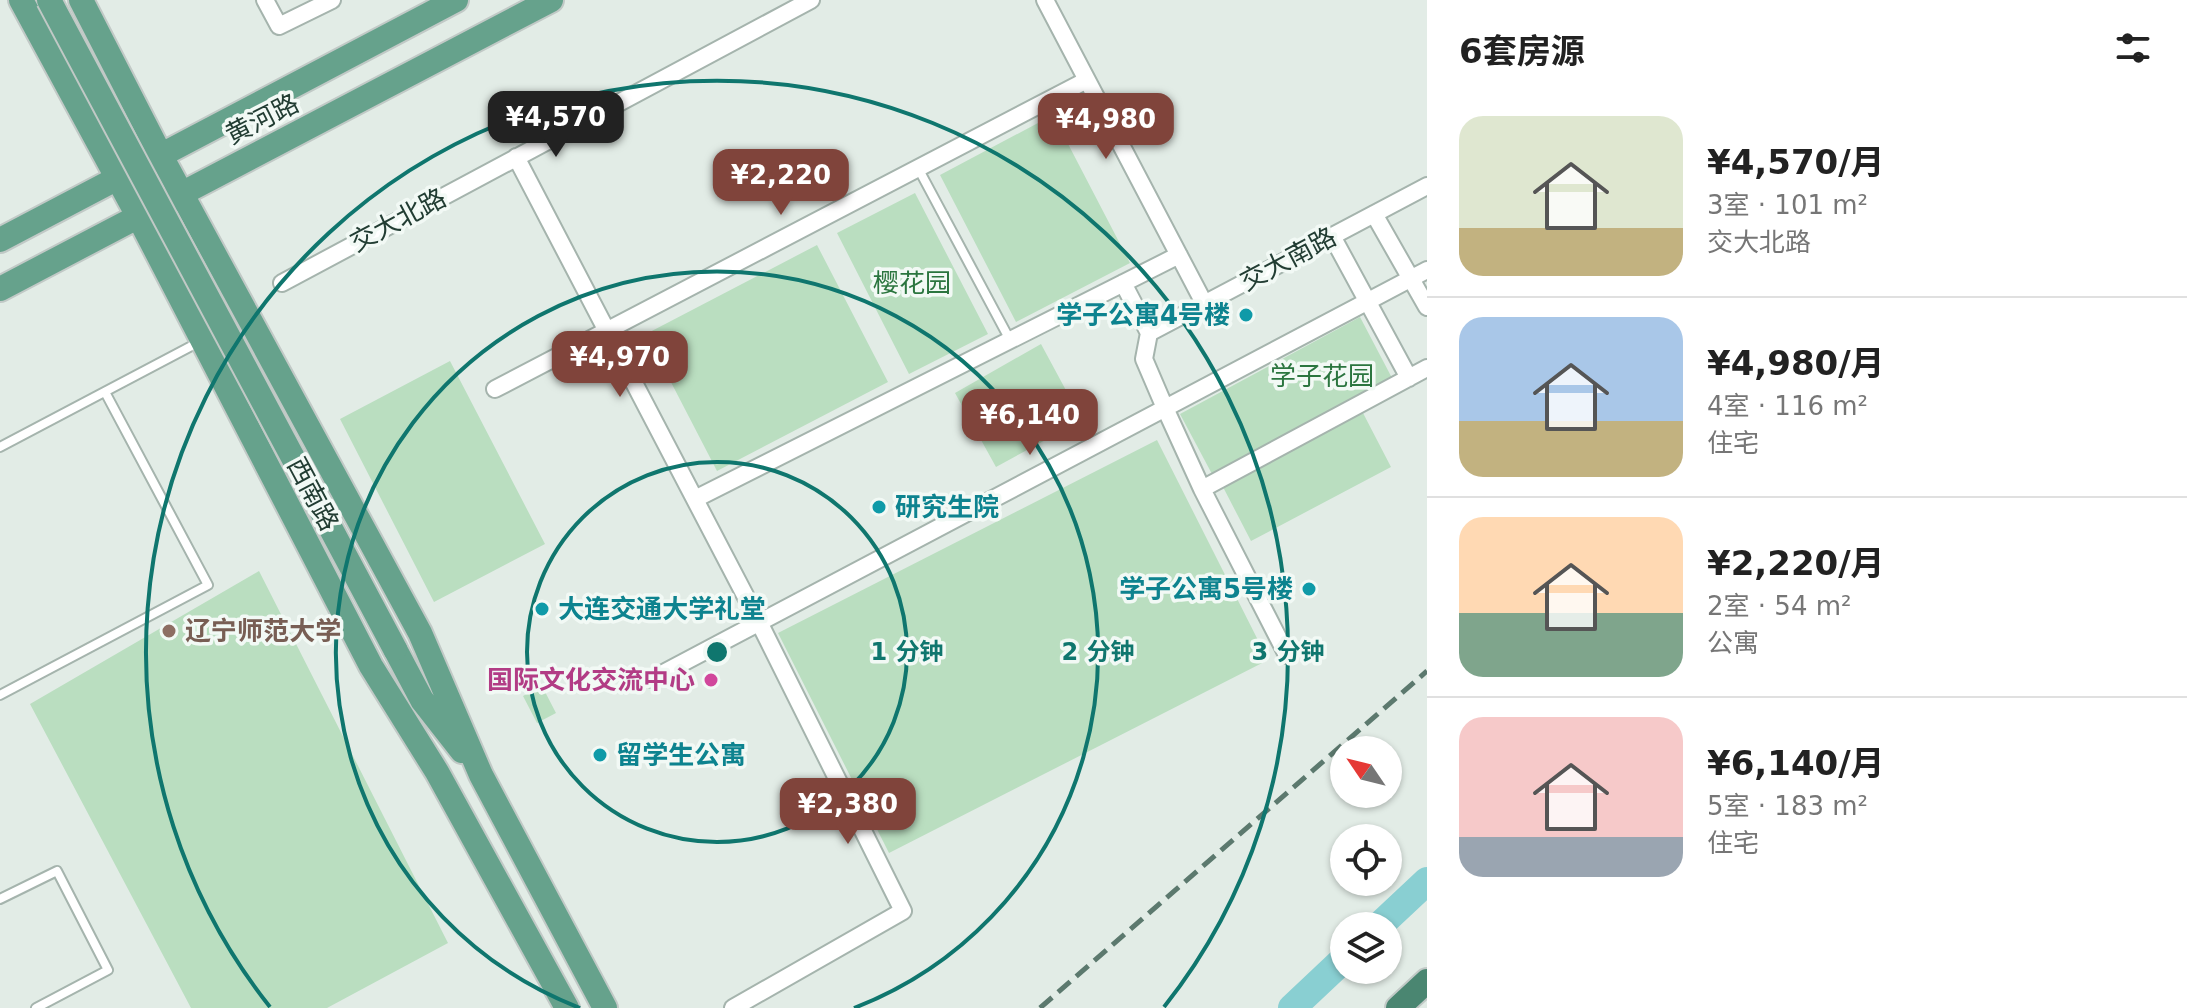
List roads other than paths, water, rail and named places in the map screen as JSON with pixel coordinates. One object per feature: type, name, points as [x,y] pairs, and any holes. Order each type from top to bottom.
[{"type":"highway","points":[[1398,1008],[1427,981]]},
{"type":"main road","name":"西南路","points":[[21,0],[138,216],[371,666],[446,789],[567,1008]]},
{"type":"main road","name":"西南路","points":[[49,0],[422,700]]},
{"type":"main road","name":"西南路","points":[[81,0],[161,156],[420,633],[481,775],[605,1008]]},
{"type":"main road","name":"黄河路","points":[[0,289],[551,0]]},
{"type":"main road","name":"黄河路","points":[[0,240],[452,1]]},
{"type":"main road","points":[[422,700],[481,775]]},
{"type":"main road","points":[[422,700],[446,789]]},
{"type":"street","points":[[265,0],[279,26],[332,0]]},
{"type":"street","name":"交大北路","points":[[282,283],[811,0]]},
{"type":"street","points":[[1045,0],[1204,303]]},
{"type":"street","points":[[495,389],[1087,80]]},
{"type":"street","points":[[516,157],[759,622],[903,911],[733,1008]]},
{"type":"street","name":"交大南路","points":[[1149,333],[1427,186]]},
{"type":"street","points":[[1374,214],[1427,307]]},
{"type":"street","points":[[1332,236],[1409,378]]},
{"type":"street","points":[[695,499],[1179,255]]},
{"type":"street","points":[[652,679],[1427,270]]},
{"type":"street","points":[[1123,283],[1149,333],[1144,359],[1165,408],[1202,489],[1287,655]]},
{"type":"street","points":[[1202,489],[1427,368]]},
{"type":"lane","points":[[918,168],[1010,340]]},
{"type":"lane","points":[[0,447],[202,341]]},
{"type":"lane","points":[[0,695],[208,585],[105,392]]},
{"type":"lane","points":[[0,899],[57,871],[108,970],[36,1008]]},
{"type":"waterway","points":[[1394,912],[1427,881]]},
{"type":"waterway","points":[[1292,1008],[1330,972]]},
{"type":"railway","points":[[1040,1008],[1427,671]]},
{"type":"place","name":"学子公寓4号楼","points":[[1246,315]]},
{"type":"place","name":"研究生院","points":[[879,507]]},
{"type":"place","name":"学子公寓5号楼","points":[[1309,589]]},
{"type":"place","name":"大连交通大学礼堂","points":[[542,609]]},
{"type":"place","name":"辽宁师范大学","points":[[169,631]]},
{"type":"place","name":"国际文化交流中心","points":[[711,680]]},
{"type":"place","name":"留学生公寓","points":[[600,755]]},
{"type":"park label","name":"樱花园","points":[[912,283]]},
{"type":"park label","name":"学子花园","points":[[1322,376]]}]
